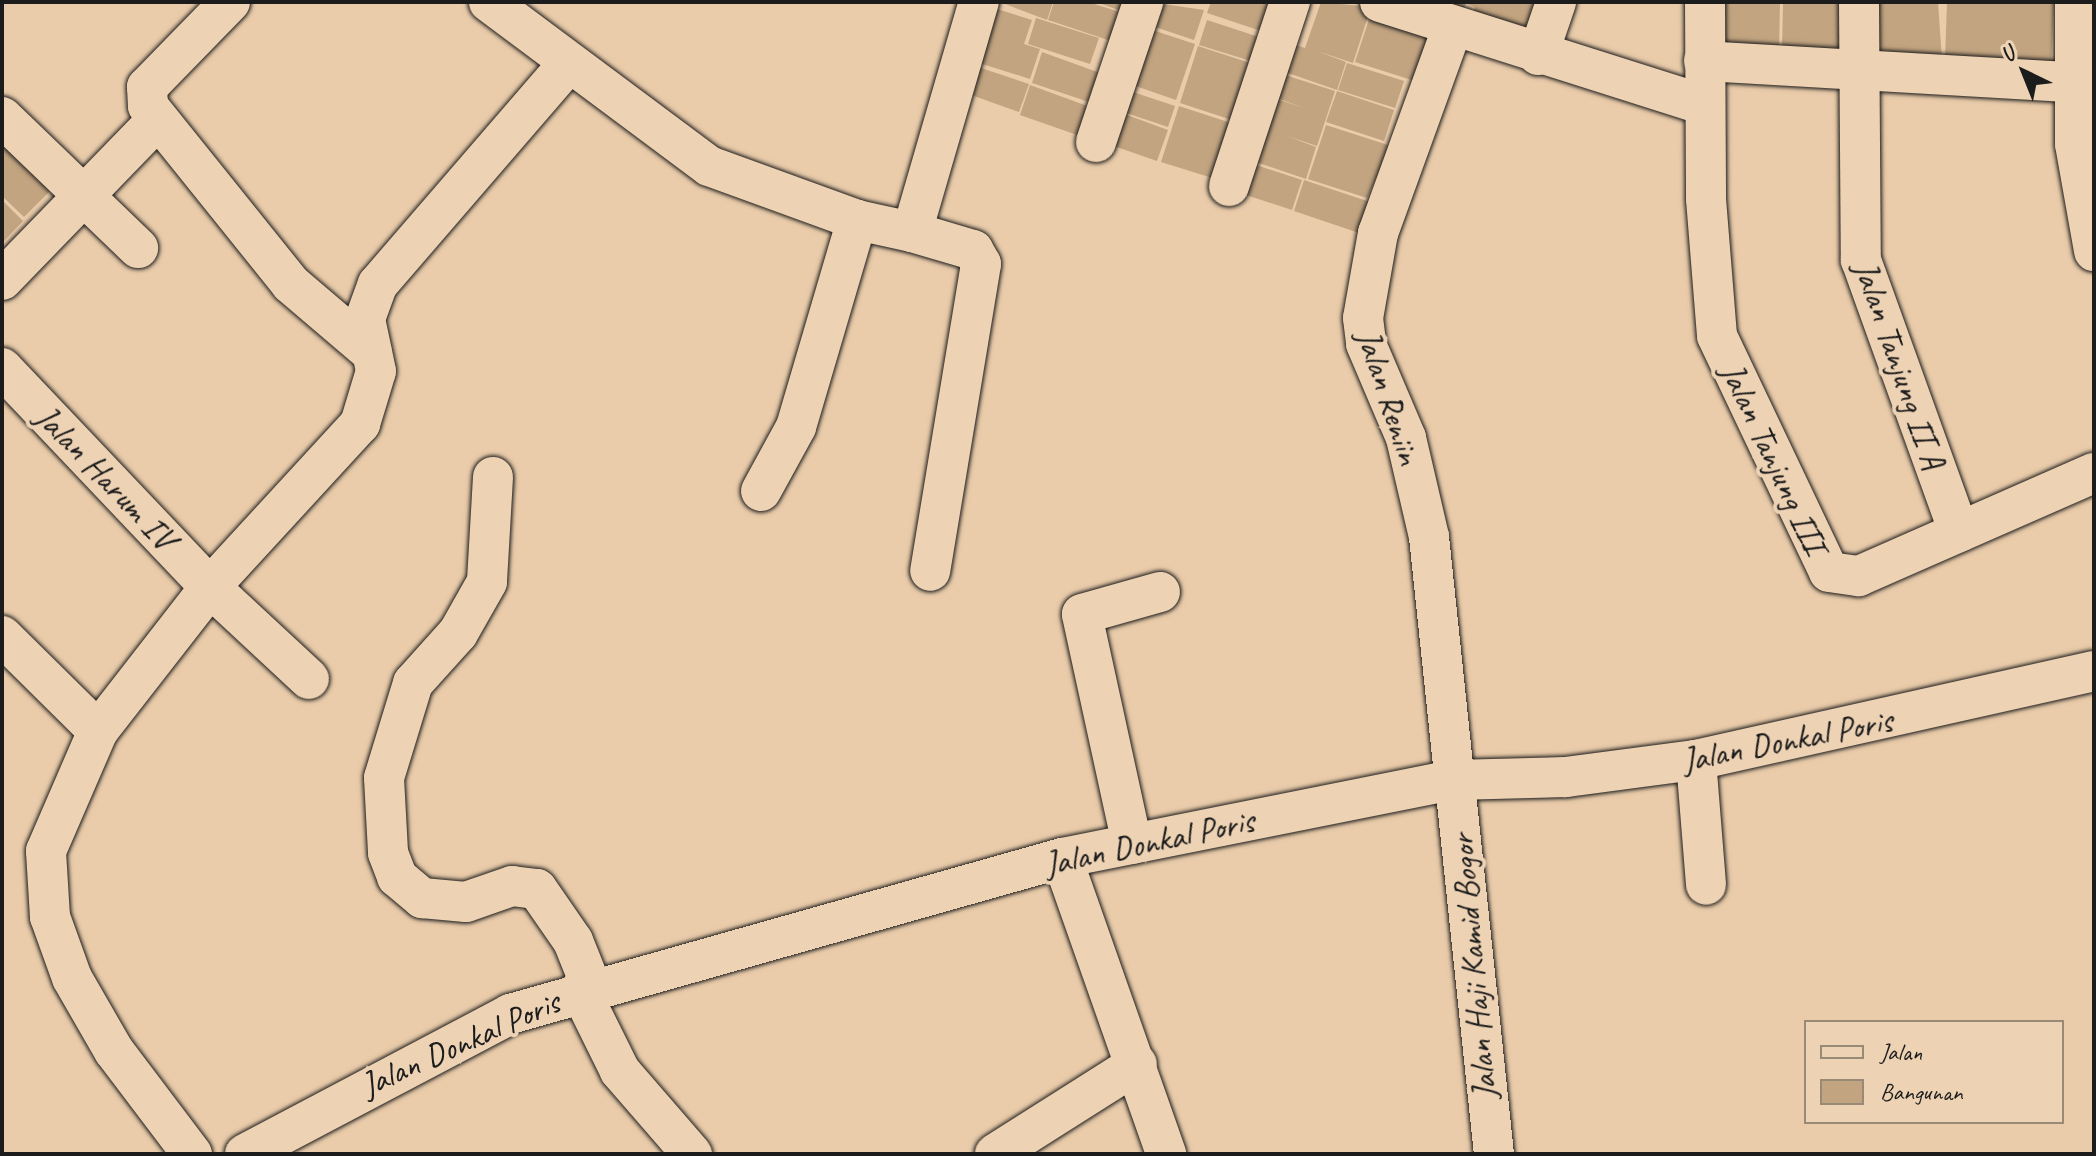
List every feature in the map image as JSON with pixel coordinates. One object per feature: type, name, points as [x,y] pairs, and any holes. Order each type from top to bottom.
[{"type":"street","points":[[230,2],[147,87],[156,121],[307,302],[372,353]]},
{"type":"street","points":[[489,2],[709,166],[857,220],[973,250],[981,264],[930,571]]},
{"type":"street","points":[[912,232],[979,2]]},
{"type":"street","points":[[1096,142],[1143,2]]},
{"type":"street","points":[[1229,186],[1290,2]]},
{"type":"street","points":[[1380,2],[1538,55],[1705,105]]},
{"type":"street","points":[[1538,55],[1556,2]]},
{"type":"street","name":"Jalan Tanjung III","points":[[1705,2],[1705,105],[1717,336],[1824,565],[1835,577],[1859,576],[2094,473]]},
{"type":"street","name":"Jalan Tanjung II A","points":[[1859,2],[1857,71],[1861,260],[1959,532]]},
{"type":"street","points":[[2075,2],[2075,144],[2094,251]]},
{"type":"street","name":"Jalan Reniin","points":[[1453,26],[1378,233],[1364,281],[1363,318],[1366,344],[1406,438],[1429,537],[1454,780]]},
{"type":"street","points":[[1704,61],[2073,82]]},
{"type":"street","points":[[192,1154],[114,1051],[72,978],[50,917],[46,851],[98,731],[210,587],[360,424],[372,397],[372,353],[365,319],[378,284],[569,63]]},
{"type":"street","points":[[2,117],[138,248]]},
{"type":"street","points":[[2,280],[81,194],[156,121]]},
{"type":"street","points":[[761,491],[796,427],[857,220]]},
{"type":"street","name":"Jalan Harum IV","points":[[2,368],[210,587],[309,679]]},
{"type":"street","points":[[493,477],[487,582],[458,633],[413,683],[384,778],[388,853],[397,877],[422,898],[466,902],[512,886],[537,889],[566,928],[586,988],[620,1071],[692,1154]]},
{"type":"street","points":[[1132,844],[1082,614],[1160,592]]},
{"type":"street","points":[[2,636],[98,731]]},
{"type":"street","name":"Jalan Donkal Poris","points":[[245,1154],[496,1020],[586,988],[777,944],[1062,858],[1454,780],[1566,777],[1696,760],[2094,671]]},
{"type":"street","points":[[1696,760],[1706,885]]},
{"type":"street","name":"Jalan Haji Kamid Bogor","points":[[1454,780],[1494,1154]]},
{"type":"street","points":[[1062,858],[1137,1064],[1166,1154]]},
{"type":"street","points":[[995,1154],[1137,1064]]},
{"type":"building","points":[[1000,2],[1053,2],[1047,20]]},
{"type":"building","points":[[1054,2],[1088,2],[1123,13],[1114,42],[1048,20]]},
{"type":"building","points":[[1096,2],[1127,2],[1124,12]]},
{"type":"building","points":[[1150,2],[1204,10],[1194,40],[1143,23]]},
{"type":"building","points":[[1211,2],[1281,2],[1270,34],[1207,13]]},
{"type":"building","points":[[1321,2],[1371,7],[1353,63],[1317,51],[1346,62],[1337,90],[1282,71],[1292,44],[1305,48]]},
{"type":"building","points":[[1432,2],[1537,2],[1526,35],[1472,18],[1475,7],[1466,3],[1463,12]]},
{"type":"building","points":[[1709,2],[1780,2],[1779,53],[1707,51]]},
{"type":"building","points":[[1783,2],[1854,2],[1852,52],[1782,50]]},
{"type":"building","points":[[1863,2],[1938,2],[1942,60],[1860,57]]},
{"type":"building","points":[[1947,2],[2054,2],[2051,65],[1945,61]]},
{"type":"building","points":[[1373,7],[1436,28],[1418,82],[1355,62]]},
{"type":"building","points":[[997,9],[1032,20],[1024,44],[1040,49],[1030,79],[979,63]]},
{"type":"building","points":[[1036,18],[1099,38],[1090,64],[1028,44]]},
{"type":"building","points":[[1207,20],[1262,38],[1254,62],[1199,45]]},
{"type":"building","points":[[1140,26],[1195,44],[1176,100],[1121,81]]},
{"type":"building","points":[[1198,46],[1253,64],[1235,121],[1180,103]]},
{"type":"building","points":[[1042,52],[1100,73],[1089,102],[1032,83]]},
{"type":"building","points":[[1347,63],[1404,81],[1395,108],[1338,90]]},
{"type":"building","points":[[969,64],[1029,84],[1019,112],[960,91]]},
{"type":"building","points":[[1285,75],[1335,91],[1317,146],[1287,136],[1316,147],[1306,179],[1247,159],[1268,96],[1304,108],[1277,98]]},
{"type":"building","points":[[1030,85],[1090,107],[1080,136],[1020,115]]},
{"type":"building","points":[[1121,88],[1175,106],[1168,127],[1114,109]]},
{"type":"building","points":[[1337,91],[1394,110],[1384,141],[1326,122]]},
{"type":"building","points":[[1179,106],[1240,126],[1222,181],[1161,162]]},
{"type":"building","points":[[1119,112],[1168,130],[1157,161],[1108,144]]},
{"type":"building","points":[[1326,125],[1391,146],[1367,198],[1308,179]]},
{"type":"building","points":[[2,145],[50,191],[24,217],[2,196]]},
{"type":"building","points":[[1247,162],[1302,180],[1292,210],[1237,192]]},
{"type":"building","points":[[1304,180],[1373,203],[1362,234],[1294,211]]},
{"type":"building","points":[[2,200],[23,221],[2,243]]}]
